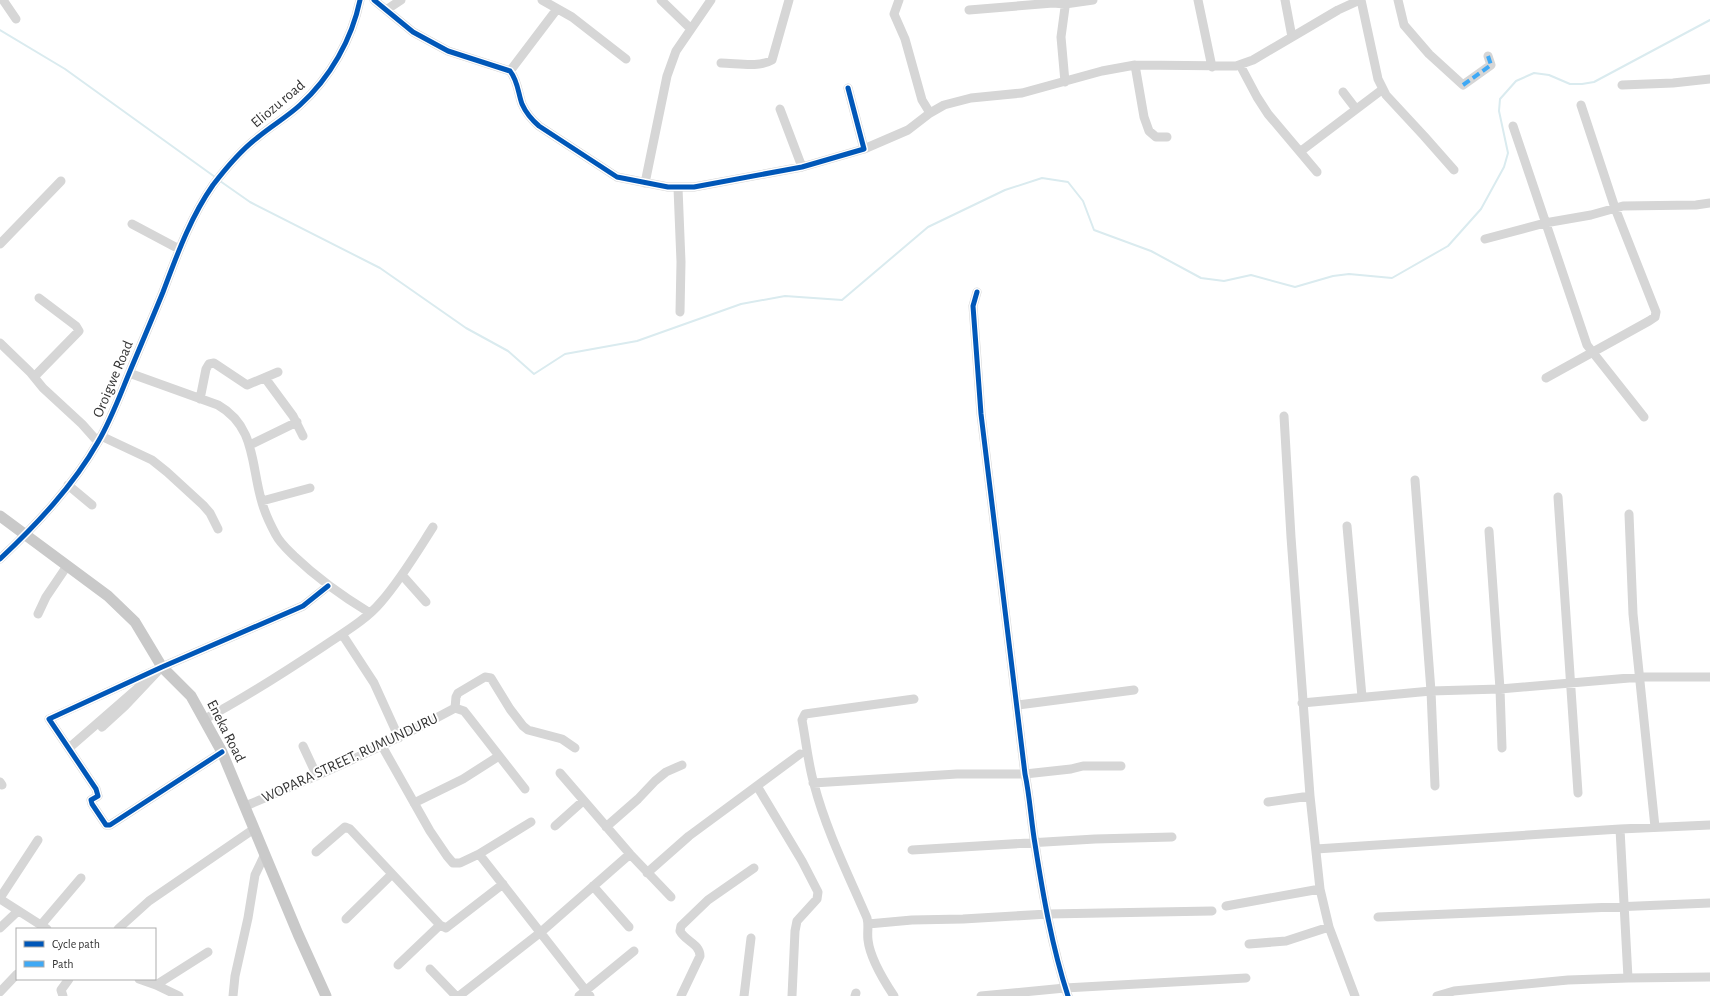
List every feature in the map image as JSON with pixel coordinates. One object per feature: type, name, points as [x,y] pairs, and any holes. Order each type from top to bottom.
[{"type":"main road","name":"Eneka Road","points":[[0,516],[108,596],[135,622],[162,667],[191,696],[222,752],[300,941],[326,996]]},
{"type":"street","points":[[3,0],[16,19]]},
{"type":"street","name":"Eliozu road","points":[[213,186],[238,154],[301,104],[327,75],[343,48],[360,0]]},
{"type":"street","points":[[374,0],[413,32],[448,51],[510,71],[517,84],[523,104],[530,117],[539,126],[617,176],[645,183],[678,188],[744,179],[802,167],[864,149],[908,130],[930,113],[944,105],[971,98],[1022,93],[1102,71],[1135,65],[1212,67],[1240,65],[1253,60],[1338,10],[1358,0],[1378,79],[1386,95],[1454,170]]},
{"type":"street","points":[[386,10],[401,0]]},
{"type":"street","points":[[543,0],[572,17],[626,59]]},
{"type":"street","points":[[661,0],[691,29]]},
{"type":"street","points":[[645,183],[667,76],[676,51],[711,0]]},
{"type":"street","points":[[721,63],[758,64],[768,63],[772,60],[789,0]]},
{"type":"street","points":[[899,0],[894,14],[905,39],[922,100],[930,113]]},
{"type":"street","points":[[969,10],[1093,0]]},
{"type":"street","points":[[1198,0],[1212,67]]},
{"type":"street","points":[[1285,0],[1292,37]]},
{"type":"street","points":[[1398,0],[1404,26],[1429,54],[1463,85],[1491,64],[1488,56]]},
{"type":"street","points":[[1065,82],[1061,38],[1066,2]]},
{"type":"street","points":[[510,71],[557,9]]},
{"type":"street","points":[[1135,65],[1144,117],[1149,131],[1156,137],[1167,137]]},
{"type":"street","points":[[1240,65],[1264,108],[1318,172]]},
{"type":"street","points":[[1622,85],[1673,83],[1710,79]]},
{"type":"street","points":[[848,88],[864,149]]},
{"type":"street","points":[[1301,151],[1383,89]]},
{"type":"street","points":[[1343,92],[1356,109]]},
{"type":"street","points":[[1546,378],[1649,321],[1655,317],[1656,312],[1615,208],[1581,105]]},
{"type":"street","points":[[780,109],[802,167]]},
{"type":"street","points":[[1513,126],[1587,345],[1644,417]]},
{"type":"street","points":[[0,244],[60,181]]},
{"type":"street","name":"Oroigwe Road","points":[[0,559],[25,535],[57,500],[99,439],[129,373],[179,249],[199,208],[213,186]]},
{"type":"street","points":[[678,188],[682,262],[680,312]]},
{"type":"street","points":[[1485,239],[1545,223],[1591,215],[1615,208],[1637,205],[1696,205],[1710,203]]},
{"type":"street","points":[[132,224],[179,249]]},
{"type":"street","points":[[977,292],[973,306],[981,414],[1026,774],[1035,842],[1048,914],[1067,992]]},
{"type":"street","points":[[34,377],[79,330],[39,298]]},
{"type":"street","points":[[0,344],[34,377],[43,388],[99,439],[152,460],[167,472],[203,505],[210,513],[218,529]]},
{"type":"street","points":[[200,399],[206,369],[209,364],[214,363],[247,385],[278,372]]},
{"type":"street","points":[[129,373],[226,409],[236,420],[250,444],[262,501],[276,537],[309,570],[328,586],[370,613]]},
{"type":"street","points":[[265,378],[297,422],[303,436]]},
{"type":"street","points":[[1284,416],[1290,537],[1302,703],[1320,889],[1329,927],[1355,996]]},
{"type":"street","points":[[250,444],[297,422]]},
{"type":"street","points":[[1416,480],[1435,786]]},
{"type":"street","points":[[68,486],[92,504]]},
{"type":"street","points":[[262,501],[310,488]]},
{"type":"street","points":[[1558,497],[1578,793]]},
{"type":"street","points":[[1629,514],[1634,614],[1655,827]]},
{"type":"street","points":[[1347,526],[1362,697]]},
{"type":"street","points":[[204,719],[243,699],[342,634],[370,613],[381,602],[402,575],[433,527]]},
{"type":"street","points":[[1489,531],[1500,689],[1502,748]]},
{"type":"street","points":[[38,614],[46,597],[67,566]]},
{"type":"street","points":[[402,575],[426,602]]},
{"type":"street","points":[[222,752],[110,825],[104,824],[91,800],[98,796],[98,794],[49,719],[162,667],[303,606],[328,586]]},
{"type":"street","points":[[342,634],[374,683],[399,738]]},
{"type":"street","points":[[162,667],[125,706],[102,727],[134,694],[162,667]]},
{"type":"street","points":[[69,748],[162,667]]},
{"type":"street","points":[[1302,703],[1430,691],[1500,689],[1641,677],[1710,676]]},
{"type":"street","points":[[525,789],[464,711],[455,708],[458,693],[485,677],[491,678],[510,709],[523,726],[528,730],[562,739],[575,748]]},
{"type":"street","points":[[1018,705],[1134,690]]},
{"type":"street","points":[[894,996],[876,962],[868,940],[868,924],[834,847],[814,783],[802,720],[805,714],[914,699]]},
{"type":"street","name":"WOPARA STREET, RUMUNDURU","points":[[245,806],[317,776],[382,746],[455,708]]},
{"type":"street","points":[[303,746],[317,776]]},
{"type":"street","points":[[382,746],[414,803],[447,856],[453,863],[460,863],[479,854],[531,822]]},
{"type":"street","points":[[647,873],[689,836],[800,754]]},
{"type":"street","points":[[414,803],[463,779],[499,756]]},
{"type":"street","points":[[606,827],[666,772],[682,765]]},
{"type":"street","points":[[814,783],[957,774],[1026,774],[1072,769],[1083,766],[1121,766]]},
{"type":"street","points":[[560,773],[647,873],[671,897]]},
{"type":"street","points":[[757,786],[802,861],[818,892],[817,899],[797,921],[795,931],[792,996]]},
{"type":"street","points":[[1268,802],[1310,796]]},
{"type":"street","points":[[555,826],[583,801]]},
{"type":"street","points":[[1316,849],[1620,829],[1710,825]]},
{"type":"street","points":[[316,852],[345,827],[350,829],[440,925],[446,928],[503,884]]},
{"type":"street","points":[[119,928],[149,901],[254,829]]},
{"type":"street","points":[[1620,829],[1628,978]]},
{"type":"street","points":[[912,850],[1035,842],[1172,837]]},
{"type":"street","points":[[38,840],[0,899],[44,927],[81,878]]},
{"type":"street","points":[[233,996],[234,976],[248,918],[255,875],[265,854]]},
{"type":"street","points":[[479,854],[541,932],[585,994],[634,951]]},
{"type":"street","points":[[430,969],[458,996],[541,932],[630,854]]},
{"type":"street","points":[[680,996],[700,956],[700,950],[683,936],[680,931],[681,926],[708,900],[754,868]]},
{"type":"street","points":[[346,919],[392,874]]},
{"type":"street","points":[[593,886],[629,927]]},
{"type":"street","points":[[1226,906],[1320,889]]},
{"type":"street","points":[[1378,916],[1710,903]]},
{"type":"street","points":[[0,928],[18,911]]},
{"type":"street","points":[[868,924],[912,920],[963,919],[1048,914],[1212,911]]},
{"type":"street","points":[[398,965],[440,925]]},
{"type":"street","points":[[1249,944],[1286,941],[1329,927]]},
{"type":"street","points":[[744,996],[751,938]]},
{"type":"street","points":[[156,985],[208,952]]},
{"type":"street","points":[[0,992],[16,975]]},
{"type":"street","points":[[1437,996],[1454,991],[1568,980],[1710,977]]},
{"type":"street","points":[[981,996],[1067,992],[1246,978]]},
{"type":"street","points":[[63,996],[61,990],[68,980]]},
{"type":"street","points":[[141,980],[156,985],[179,996]]},
{"type":"waterway","points":[[220,181],[250,202],[380,268],[466,328],[508,351],[534,374],[565,354],[637,341],[741,304],[785,296],[842,300],[928,227],[1005,190],[1042,178],[1068,182],[1083,201],[1094,230],[1151,251],[1201,278],[1224,281],[1251,275],[1295,287],[1333,276],[1349,274],[1392,278],[1448,246],[1481,209],[1504,167],[1508,153],[1499,111],[1500,99],[1516,81],[1534,73],[1549,75],[1570,84],[1594,82],[1710,20]]},
{"type":"waterway","points":[[0,30],[65,69],[215,177]]},
{"type":"marked path","points":[[1463,85],[1491,65],[1488,56]]},
{"type":"cycle path","points":[[0,559],[54,504],[77,474],[98,442],[115,407],[163,292],[173,264],[197,210],[213,185],[239,154],[295,109],[321,83],[338,57],[345,43],[360,0]]},
{"type":"cycle path","points":[[374,0],[413,32],[448,51],[510,71],[516,83],[522,104],[527,113],[539,126],[617,177],[668,187],[694,187],[802,167],[864,149],[848,88]]},
{"type":"cycle path","points":[[977,292],[973,306],[981,414],[1025,774],[1045,902],[1057,959],[1068,996]]},
{"type":"cycle path","points":[[222,752],[110,825],[106,825],[92,804],[91,800],[98,796],[96,789],[49,719],[162,667],[303,606],[328,586]]}]
